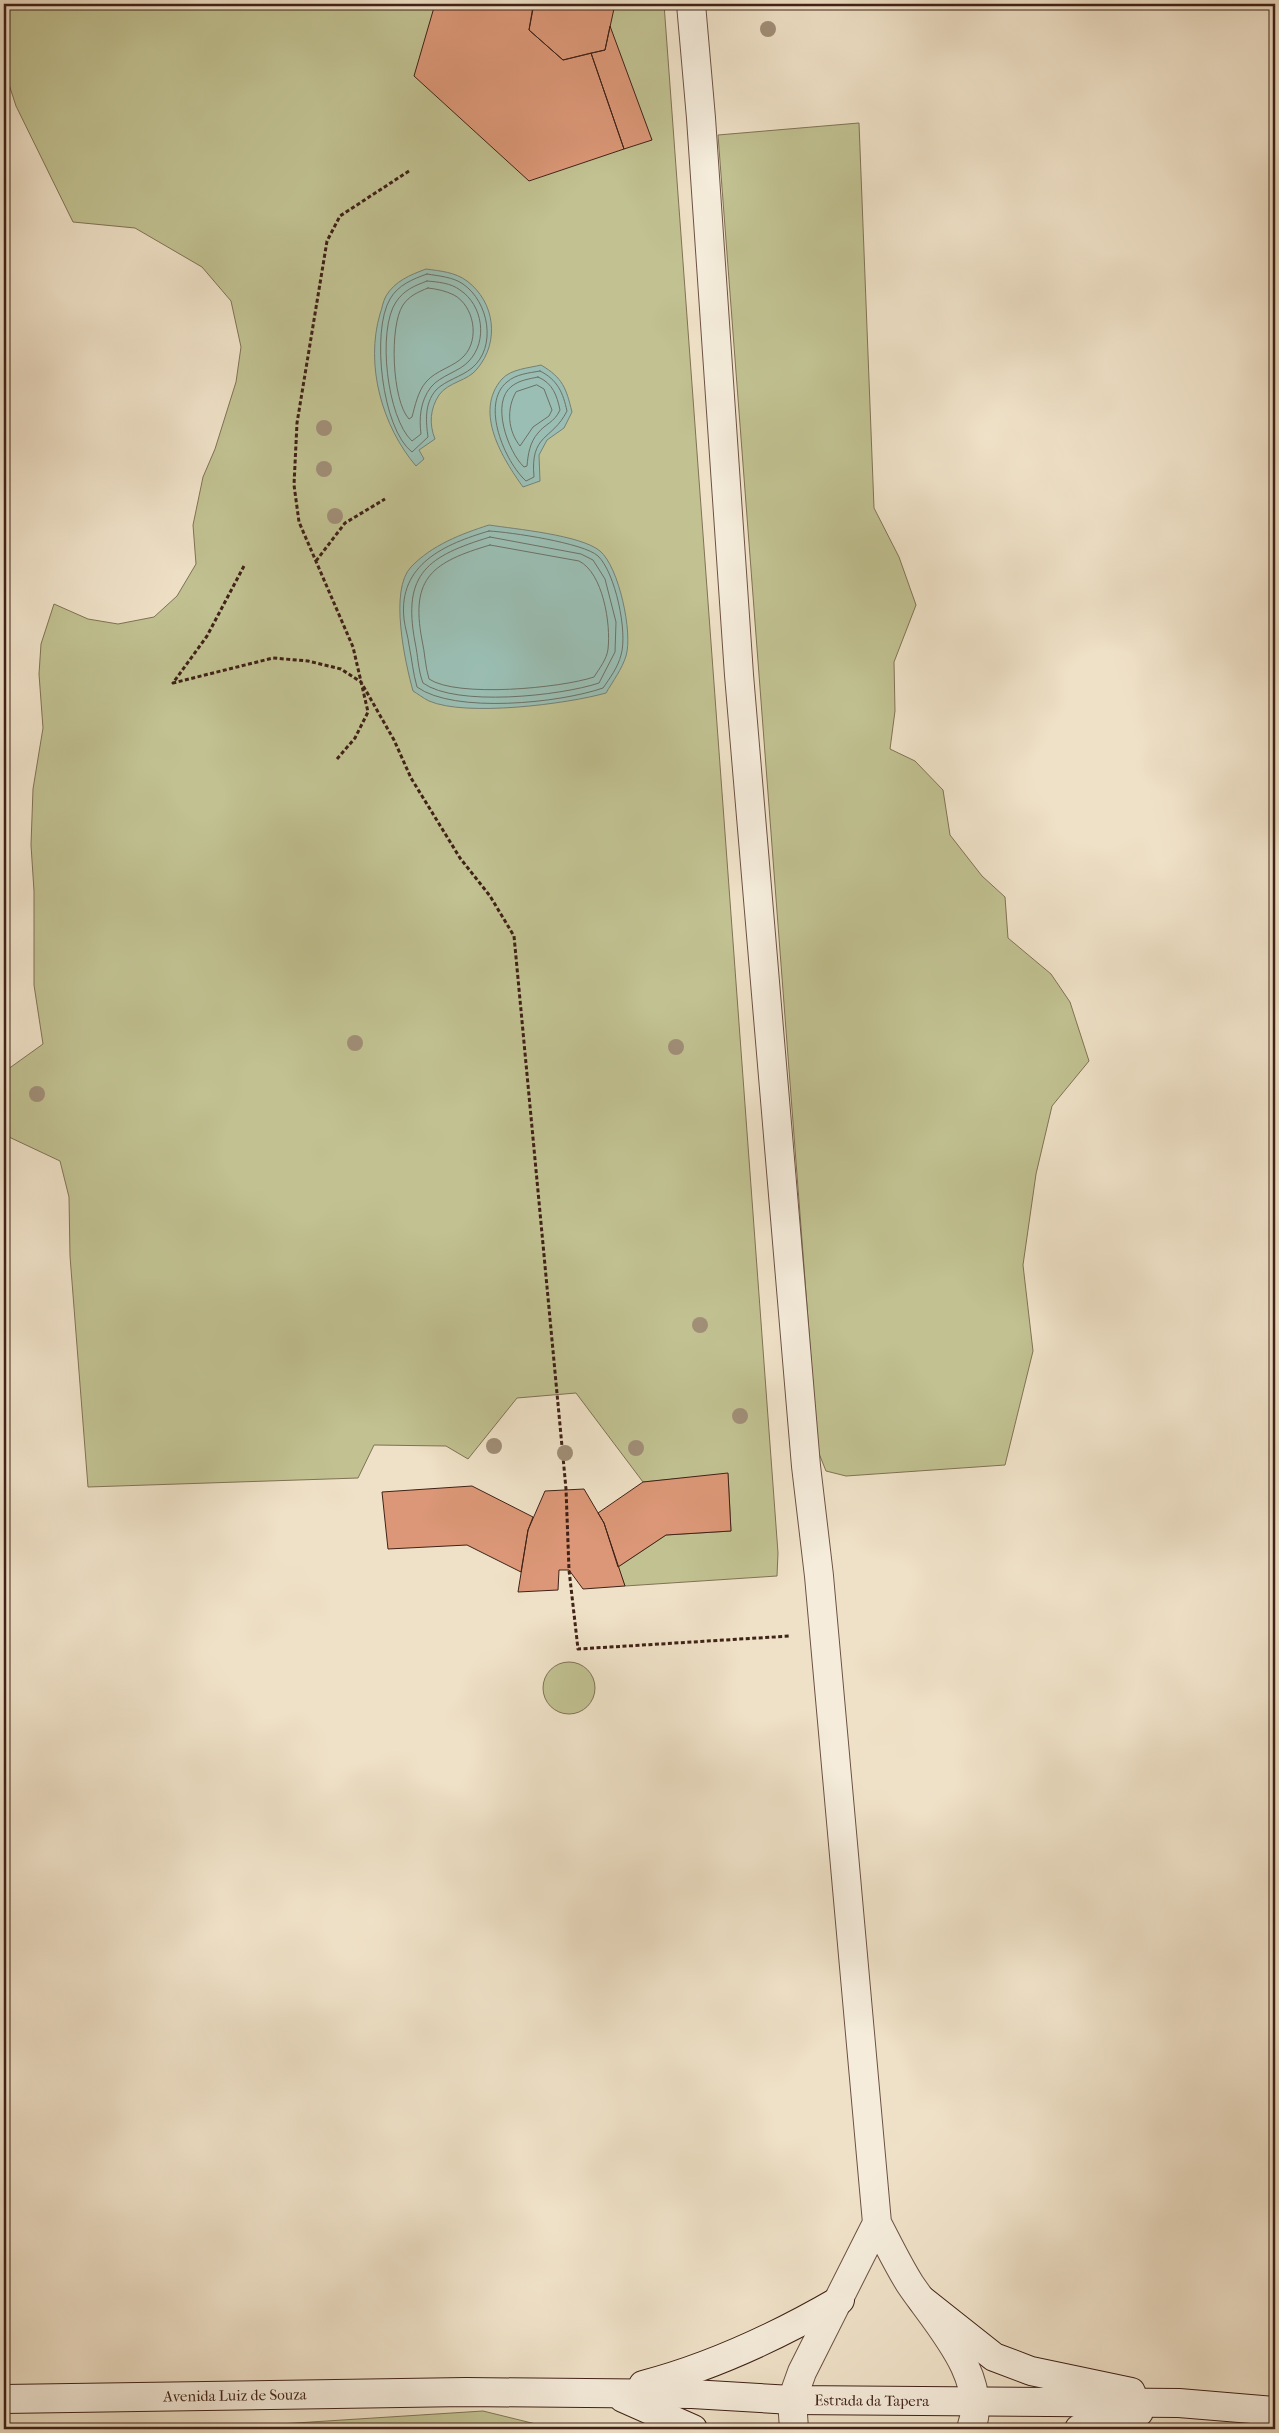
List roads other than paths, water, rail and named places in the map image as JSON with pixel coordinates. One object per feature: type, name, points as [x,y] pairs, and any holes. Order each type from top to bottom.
[{"type":"street","points":[[690,4],[701,118],[740,685],[806,1466],[824,1633],[877,2223],[893,2255],[959,2354],[970,2379],[976,2402],[971,2429]]},
{"type":"street","points":[[794,2429],[792,2400],[802,2372],[840,2300],[877,2223]]},
{"type":"street","points":[[612,2394],[670,2378],[707,2364],[788,2330],[840,2300]]},
{"type":"street","points":[[922,2300],[994,2357],[1031,2371],[1179,2403]]},
{"type":"street","name":"Estrada da Tapera","points":[[466,2392],[692,2394],[792,2400],[1179,2403],[1275,2411]]},
{"type":"street","name":"Avenida Luiz de Souza","points":[[4,2399],[466,2392]]},
{"type":"street","points":[[612,2394],[693,2429]]},
{"type":"street","points":[[1079,2429],[1179,2403]]},
{"type":"water","points":[[426,269],[447,272],[458,276],[467,281],[476,290],[484,300],[489,311],[491,335],[489,347],[477,369],[469,376],[447,387],[439,395],[431,417],[435,439],[419,450],[424,459],[416,466],[394,433],[386,414],[376,374],[376,334],[386,296],[398,282]]},
{"type":"water","points":[[541,365],[559,379],[568,396],[572,412],[564,428],[547,440],[539,455],[540,481],[523,487],[507,463],[494,435],[490,406],[494,392],[502,379],[520,369]]},
{"type":"water","points":[[489,525],[578,541],[591,545],[607,559],[623,601],[628,632],[628,646],[622,666],[606,693],[543,705],[467,708],[446,706],[429,701],[413,691],[406,663],[401,627],[401,592],[404,578],[411,567],[428,552],[458,536]]}]
